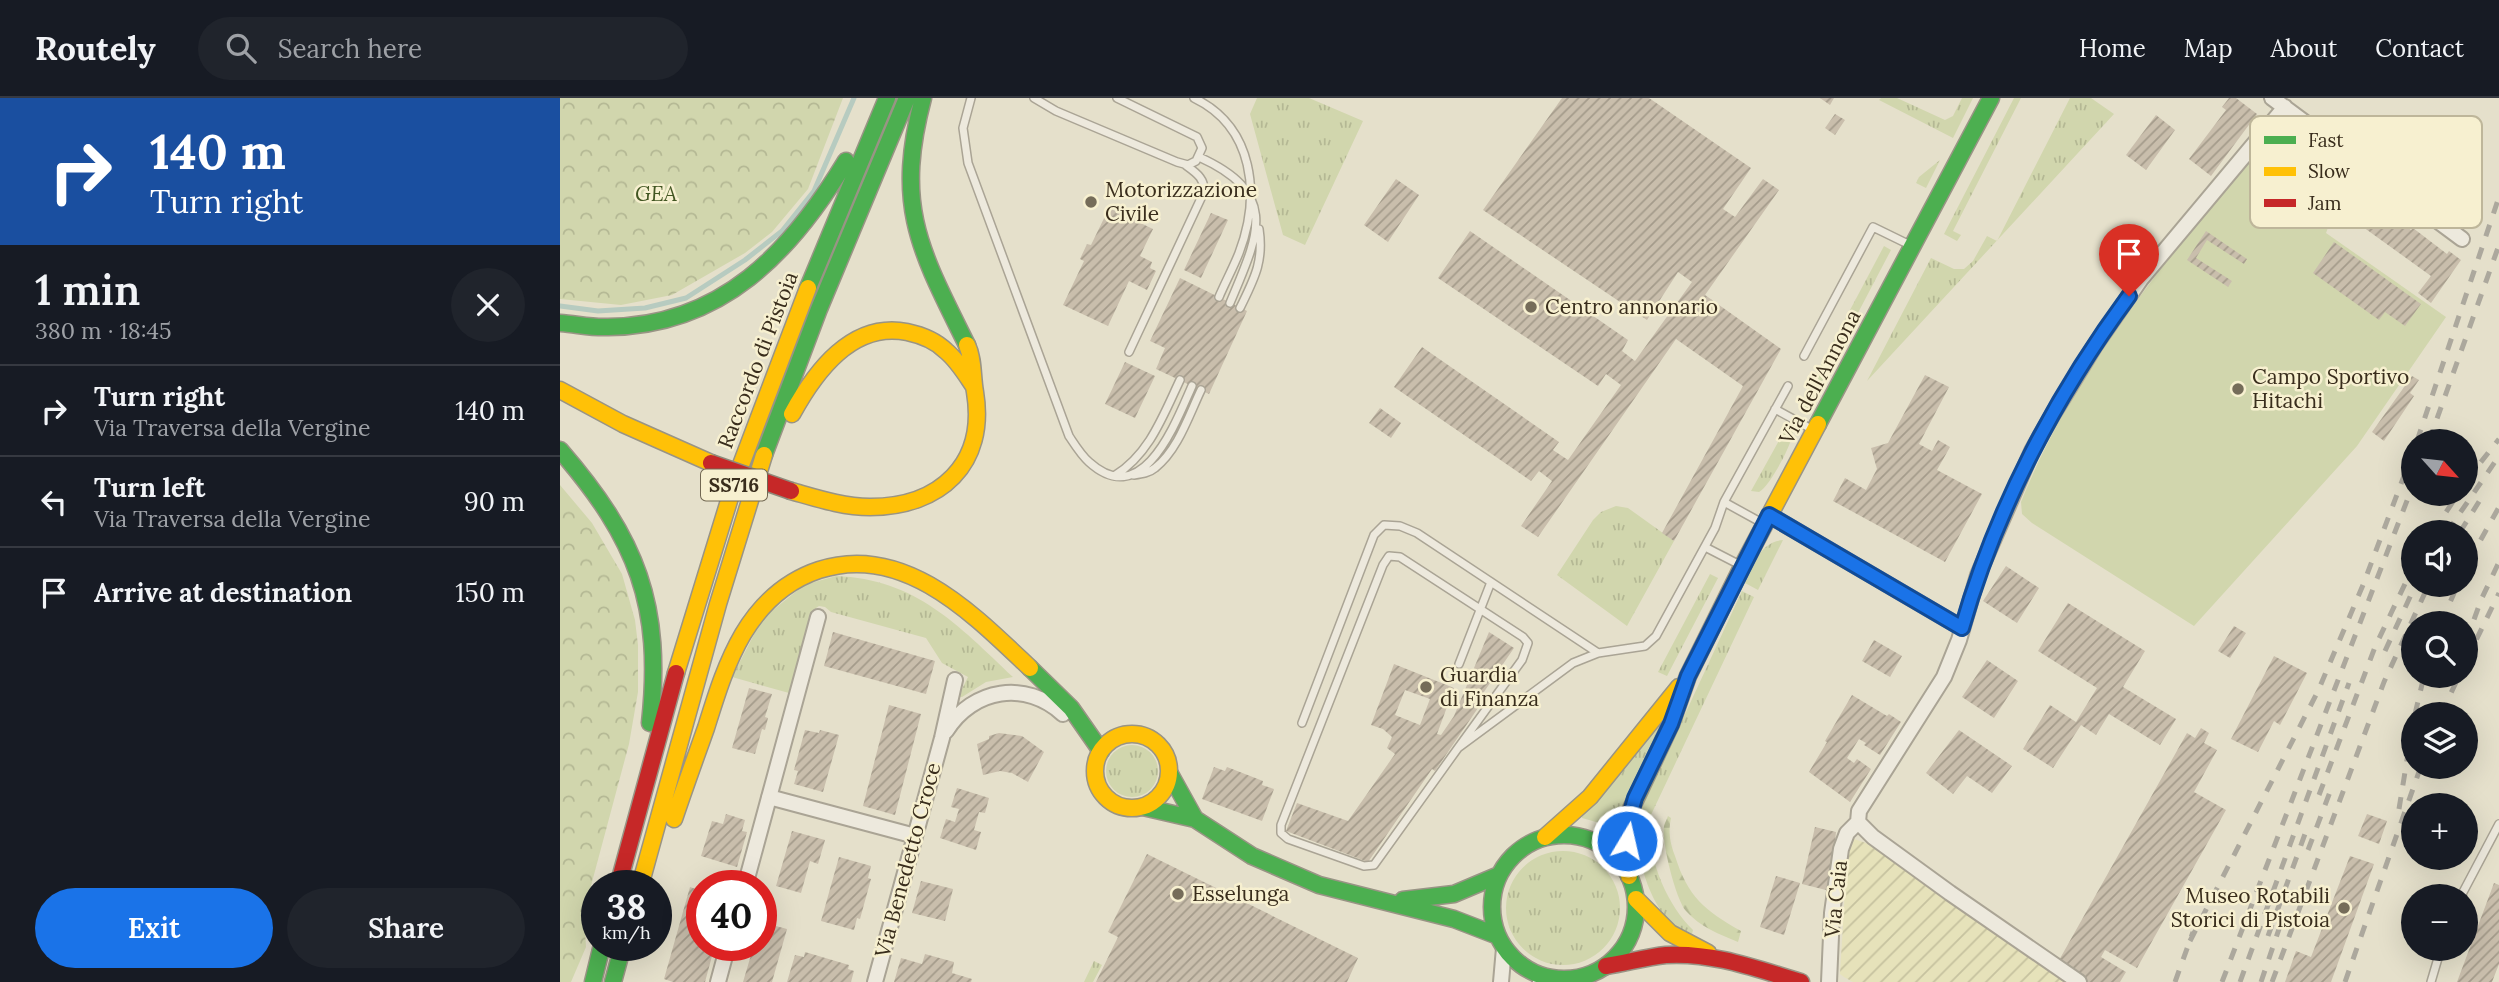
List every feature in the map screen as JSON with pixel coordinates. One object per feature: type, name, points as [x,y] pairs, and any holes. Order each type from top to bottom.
[{"type":"main road","points":[[560,323],[615,327],[666,320],[696,311],[744,283],[772,261],[826,198],[867,125],[886,98]]},
{"type":"main road","name":"Raccordo di Pistoia","points":[[622,870],[684,646],[736,478],[795,320],[886,98]]},
{"type":"main road","name":"Raccordo di Pistoia","points":[[645,870],[744,519],[770,438],[809,335],[907,98]]},
{"type":"main road","points":[[560,390],[633,429],[711,463],[823,501],[867,507],[893,506],[933,494],[955,477],[974,444],[978,425],[975,388],[971,353],[932,275],[917,234],[912,209],[909,183],[911,156],[915,123],[923,98]]},
{"type":"main road","name":"Via dell'Annona","points":[[1389,901],[1454,919],[1501,942],[1524,968],[1542,979],[1580,978],[1606,966],[1619,955],[1630,936],[1636,915],[1636,899],[1629,876],[1627,841],[1631,809],[1671,724],[1688,676],[1742,567],[1991,98]]},
{"type":"main road","points":[[744,519],[800,398],[827,361],[849,343],[884,331],[918,335],[943,348],[975,388]]},
{"type":"main road","points":[[560,450],[592,487],[631,548],[651,617],[654,696],[637,776],[634,828]]},
{"type":"main road","points":[[656,870],[722,683],[743,634],[759,610],[791,582],[816,570],[849,563],[886,566],[908,573],[964,608],[1059,695],[1081,719],[1099,754],[1096,779],[1105,797],[1125,808],[1143,807],[1195,819],[1243,851],[1288,873],[1352,895],[1389,901],[1454,894],[1499,875]]},
{"type":"main road","name":"Via dell'Annona","points":[[1499,875],[1518,852],[1544,838],[1590,797],[1688,676]]},
{"type":"main road","points":[[1099,754],[1118,737],[1130,733],[1154,740],[1163,750],[1170,774],[1195,819]]},
{"type":"main road","points":[[1143,807],[1159,798],[1167,787],[1170,774]]},
{"type":"main road","name":"Via dell'Annona","points":[[1544,838],[1569,835],[1594,841],[1615,856],[1629,876]]},
{"type":"main road","points":[[1499,875],[1492,905],[1501,942]]},
{"type":"main road","points":[[1636,899],[1670,933],[1721,960]]},
{"type":"main road","points":[[1606,966],[1673,955],[1721,960],[1801,982]]},
{"type":"main road","points":[[593,982],[599,961]]},
{"type":"main road","points":[[613,982],[620,961]]},
{"type":"street","points":[[2272,98],[2297,116]]},
{"type":"street","name":"Via Caia","points":[[2277,116],[2285,107]]},
{"type":"street","name":"Via Caia","points":[[1829,982],[1832,912],[1847,833],[1858,822],[1863,805],[1944,677],[1978,575],[2032,451],[2094,347],[2158,258],[2250,149]]},
{"type":"street","points":[[2447,228],[2462,239]]},
{"type":"street","points":[[1767,520],[1962,628]]},
{"type":"street","points":[[749,870],[818,617]]},
{"type":"street","name":"Via Benedetto Croce","points":[[875,982],[956,680]]},
{"type":"street","name":"Via Benedetto Croce","points":[[942,738],[959,713],[975,701],[997,694],[1031,695],[1049,703],[1071,721],[1099,754]]},
{"type":"street","points":[[769,797],[915,836]]},
{"type":"street","points":[[1858,822],[1873,837],[1950,893],[2079,982]]},
{"type":"street","points":[[1501,942],[1501,982]]},
{"type":"street","points":[[718,982],[724,961]]},
{"type":"lane","points":[[971,98],[963,128],[968,163],[1069,436],[1087,460],[1113,476],[1127,477],[1146,473],[1160,462],[1183,430],[1201,390]]},
{"type":"lane","points":[[1034,98],[1056,111],[1183,164],[1202,179],[1205,189],[1203,194],[1129,352]]},
{"type":"lane","points":[[1117,98],[1197,137],[1202,144],[1199,157],[1193,164],[1183,164]]},
{"type":"lane","points":[[1194,98],[1225,118],[1247,161],[1262,255],[1257,274],[1240,308]]},
{"type":"lane","points":[[1199,157],[1217,165],[1238,181],[1251,196]]},
{"type":"lane","points":[[1219,297],[1240,251],[1251,196]]},
{"type":"lane","points":[[1230,303],[1256,235],[1256,211]]},
{"type":"lane","points":[[1804,356],[1873,227],[1913,246]]},
{"type":"lane","points":[[1113,476],[1136,459],[1152,437],[1180,380]]},
{"type":"lane","points":[[1127,477],[1137,472],[1164,447],[1192,386]]},
{"type":"lane","points":[[1458,748],[1568,666],[1598,653],[1640,647],[1653,641],[1705,547],[1724,502],[1788,386]]},
{"type":"lane","points":[[1775,409],[1815,431]]},
{"type":"lane","points":[[1724,502],[1767,520]]},
{"type":"lane","points":[[1302,723],[1374,535],[1380,528],[1393,525],[1411,530],[1598,653]]},
{"type":"lane","points":[[1705,547],[1742,567]]},
{"type":"lane","points":[[1396,555],[1523,637],[1528,647],[1522,660],[1458,748],[1374,865],[1364,866],[1288,839],[1281,833],[1281,825],[1386,558],[1396,555]]},
{"type":"lane","points":[[1459,664],[1491,582]]},
{"type":"lane","points":[[2468,884],[2499,824]]},
{"type":"lane","points":[[2431,982],[2437,961]]},
{"type":"shaded area","points":[[1854,839],[1866,843],[2070,982],[1853,982],[1844,977],[1840,974],[1847,856]]},
{"type":"green space","name":"GEA","points":[[560,98],[843,98],[808,189],[772,232],[745,253],[672,295],[621,305],[560,299]]},
{"type":"green space","points":[[1257,98],[1309,98],[1363,121],[1305,245],[1283,235],[1250,114]]},
{"type":"green space","points":[[1897,98],[1945,120],[1953,116],[1962,98],[1973,98],[1953,138],[1879,100]]},
{"type":"green space","points":[[2014,98],[2021,98],[1953,231],[1961,235],[1957,241],[1944,234]]},
{"type":"green space","points":[[2070,98],[2091,98],[2114,114],[1998,240]]},
{"type":"green space","points":[[1940,160],[1926,188],[1916,183],[1919,177]]},
{"type":"green space","name":"Campo Sportivo Hitachi","points":[[2250,160],[2250,228],[2328,228],[2326,233],[2446,317],[2357,446],[2194,626],[2032,523],[2022,514],[2021,502],[2042,454],[2095,361],[2190,231]]},
{"type":"green space","points":[[1987,236],[1997,241],[1867,381],[1931,258],[1954,269],[1964,269],[1973,261]]},
{"type":"green space","points":[[1884,246],[1891,250],[1807,410],[1799,406]]},
{"type":"green space","points":[[1787,426],[1793,433],[1779,465],[1764,488],[1759,492],[1751,491]]},
{"type":"green space","points":[[560,485],[592,523],[622,574],[635,620],[638,692],[629,744],[595,870],[581,870],[581,959],[571,982],[560,982]]},
{"type":"green space","points":[[1616,506],[1628,508],[1674,541],[1627,626],[1557,575],[1593,520],[1601,512]]},
{"type":"green space","points":[[1783,540],[1758,590],[1745,583],[1763,549]]},
{"type":"green space","points":[[1710,574],[1718,578],[1667,676],[1658,672]]},
{"type":"green space","points":[[836,576],[864,579],[913,596],[954,623],[1013,677],[986,682],[958,697],[968,677],[942,663],[926,638],[831,612],[819,606],[816,608],[789,693],[732,677],[762,619],[804,585]]},
{"type":"green space","points":[[1742,591],[1754,597],[1650,817],[1651,847],[1660,878],[1674,907],[1693,930],[1692,934],[1674,925],[1656,903],[1641,861],[1636,820]]},
{"type":"green space","points":[[1666,718],[1621,830],[1616,833],[1582,818],[1582,814]]},
{"type":"green space","points":[[1132,745],[1142,747],[1150,753],[1156,761],[1156,781],[1150,789],[1142,795],[1132,797],[1122,795],[1114,789],[1108,781],[1106,771],[1108,761],[1114,753],[1122,747]]},
{"type":"green space","points":[[1668,816],[1671,818],[1672,847],[1686,882],[1707,909],[1741,931],[1738,942],[1704,926],[1691,917],[1682,905],[1667,857],[1664,826]]},
{"type":"green space","points":[[1563,851],[1585,855],[1595,860],[1611,876],[1616,886],[1620,908],[1616,930],[1611,940],[1595,956],[1585,961],[1563,965],[1541,961],[1531,956],[1515,940],[1510,930],[1506,908],[1510,886],[1515,876],[1531,860],[1541,855]]},
{"type":"green space","points":[[1094,961],[1102,965],[1093,982],[1084,982]]},
{"type":"building","name":"Centro annonario","points":[[1562,98],[1649,98],[1751,168],[1723,209],[1735,217],[1763,179],[1779,190],[1705,295],[1781,349],[1674,541],[1662,533],[1743,386],[1676,339],[1538,537],[1521,526],[1552,481],[1539,471],[1531,481],[1394,387],[1422,347],[1559,442],[1553,450],[1568,460],[1621,385],[1606,374],[1598,386],[1438,278],[1470,231],[1628,340],[1622,351],[1635,361],[1692,282],[1678,272],[1647,320],[1483,210]]},
{"type":"building","points":[[1820,98],[1834,98],[1830,105]]},
{"type":"building","points":[[2229,98],[2236,98],[2257,114],[2250,116],[2250,123],[2211,176],[2189,159],[2226,110],[2222,107]]},
{"type":"building","points":[[1835,114],[1845,120],[1835,135],[1825,128]]},
{"type":"building","points":[[2156,115],[2175,130],[2146,170],[2126,155]]},
{"type":"building","points":[[1396,179],[1419,195],[1388,242],[1364,225]]},
{"type":"building","points":[[1109,208],[1153,229],[1140,256],[1152,262],[1150,268],[1156,271],[1147,290],[1129,281],[1108,326],[1063,305],[1084,261],[1080,259],[1087,244],[1091,245]]},
{"type":"building","points":[[1211,213],[1228,220],[1201,278],[1184,270]]},
{"type":"building","points":[[2364,228],[2413,228],[2447,254],[2449,251],[2461,260],[2431,303],[2418,293],[2431,276]]},
{"type":"building","points":[[2206,231],[2247,259],[2244,264],[2207,240],[2196,258],[2232,281],[2228,287],[2187,260]]},
{"type":"building","points":[[2334,242],[2421,304],[2405,326],[2385,312],[2379,320],[2313,273]]},
{"type":"building","points":[[1180,278],[1247,311],[1209,394],[1156,369],[1165,348],[1150,341]]},
{"type":"building","points":[[1125,362],[1155,376],[1135,418],[1105,404]]},
{"type":"building","points":[[1925,375],[1949,387],[1919,444],[1932,451],[1938,440],[1950,447],[1937,470],[1982,494],[1945,562],[1833,501],[1845,478],[1866,490],[1877,469],[1871,448],[1888,443]]},
{"type":"building","points":[[2412,376],[2419,380],[2410,393],[2414,396],[2384,441],[2372,432]]},
{"type":"building","points":[[1380,408],[1401,423],[1391,438],[1369,423]]},
{"type":"building","points":[[2006,566],[2039,588],[2017,623],[1983,601]]},
{"type":"building","points":[[2068,603],[2145,651],[2123,687],[2176,719],[2160,745],[2109,714],[2096,735],[2081,725],[2053,768],[2023,749],[2050,705],[2076,722],[2097,688],[2038,651]]},
{"type":"building","points":[[2234,626],[2246,633],[2230,658],[2218,651]]},
{"type":"building","points":[[833,632],[935,661],[926,694],[824,666]]},
{"type":"building","points":[[1489,632],[1514,648],[1475,705],[1478,708],[1368,862],[1286,831],[1297,803],[1348,821],[1395,754],[1387,748],[1392,737],[1383,729],[1371,725],[1394,664],[1454,688],[1437,734],[1441,735],[1454,716]],"holes":[[[1405,690],[1430,699],[1420,725],[1395,715]]]},
{"type":"building","points":[[1874,640],[1902,656],[1890,677],[1862,661]]},
{"type":"building","points":[[2274,656],[2307,673],[2280,725],[2274,721],[2258,752],[2231,739]]},
{"type":"building","points":[[1987,660],[2018,681],[1994,718],[1962,697]]},
{"type":"building","points":[[749,688],[772,694],[765,717],[768,718],[765,730],[762,729],[755,754],[732,748]]},
{"type":"building","points":[[1852,695],[1901,722],[1880,755],[1859,739],[1847,758],[1854,763],[1857,759],[1871,769],[1850,802],[1809,772]]},
{"type":"building","points":[[889,705],[921,714],[895,815],[863,806]]},
{"type":"building","points":[[2201,728],[2209,733],[2204,743],[2217,750],[2194,792],[2226,810],[2137,968],[2105,950],[2101,957],[2126,972],[2120,982],[2088,982],[2058,962],[2187,733],[2195,738]]},
{"type":"building","points":[[805,730],[819,733],[820,730],[839,735],[823,792],[794,784],[798,771],[794,770]]},
{"type":"building","points":[[1959,730],[2012,766],[1992,793],[1967,776],[1953,794],[1926,773]]},
{"type":"building","points":[[999,733],[1022,736],[1044,752],[1028,782],[1012,773],[1000,771],[983,775],[977,744]]},
{"type":"building","points":[[1214,767],[1225,771],[1227,767],[1263,781],[1262,785],[1274,789],[1262,821],[1202,799]]},
{"type":"building","points":[[957,788],[989,798],[985,813],[979,812],[974,830],[981,832],[976,850],[940,838],[946,819],[955,822],[959,809],[951,807]]},
{"type":"building","points":[[726,814],[745,820],[742,831],[747,832],[737,867],[701,856],[712,821],[723,824]]},
{"type":"building","points":[[2367,814],[2387,821],[2379,844],[2358,836]]},
{"type":"building","points":[[1815,827],[1836,832],[1830,891],[1802,884]]},
{"type":"building","points":[[792,831],[825,840],[818,864],[810,861],[801,893],[777,886]]},
{"type":"building","name":"Esselunga","points":[[1147,854],[1358,958],[1347,982],[1096,982],[1118,937],[1108,932]]},
{"type":"building","name":"Museo Rotabili Storici di Pistoia","points":[[2350,856],[2374,864],[2331,982],[2285,982],[2296,951],[2311,957]]},
{"type":"building","points":[[839,857],[871,866],[868,878],[871,879],[860,919],[857,918],[854,930],[821,921]]},
{"type":"building","points":[[1776,876],[1800,883],[1784,935],[1760,927]]},
{"type":"building","points":[[921,881],[953,889],[945,921],[912,913]]},
{"type":"building","points":[[2494,883],[2499,885],[2499,964],[2492,982],[2457,982],[2465,961],[2478,961],[2478,926]]},
{"type":"building","points":[[686,901],[686,961],[711,961],[705,982],[673,982],[664,979],[669,961],[672,961],[672,951]]},
{"type":"building","points":[[777,926],[787,929],[772,982],[743,982],[749,961],[777,961]]},
{"type":"building","points":[[805,952],[849,965],[848,969],[854,971],[851,982],[787,982],[795,955],[804,957]]},
{"type":"building","points":[[925,954],[954,962],[952,973],[972,979],[971,982],[894,982],[901,958],[922,964]]},
{"type":"waterway","points":[[560,306],[598,311],[645,308],[686,298],[745,260],[782,231],[814,191],[854,98]]},
{"type":"railway","points":[[2421,429],[2499,197]]},
{"type":"railway","points":[[2433,429],[2499,245]]},
{"type":"railway","points":[[2478,466],[2499,439]]},
{"type":"railway","points":[[2455,520],[2499,456]]},
{"type":"railway","points":[[2190,941],[2318,691],[2363,585],[2401,484]]},
{"type":"railway","points":[[2468,520],[2480,500]]},
{"type":"railway","points":[[2222,982],[2405,506]]},
{"type":"railway","points":[[2441,520],[2450,506]]},
{"type":"railway","points":[[2478,545],[2499,507]]},
{"type":"railway","points":[[2477,611],[2499,562]]},
{"type":"railway","points":[[2319,795],[2375,647],[2401,592]]},
{"type":"railway","points":[[2478,636],[2499,593]]},
{"type":"railway","points":[[2385,651],[2410,597]]},
{"type":"railway","points":[[2272,982],[2384,682],[2423,597]]},
{"type":"railway","points":[[2446,611],[2452,597]]},
{"type":"railway","points":[[2240,982],[2349,683]]},
{"type":"railway","points":[[2418,702],[2421,688]]},
{"type":"railway","points":[[2447,702],[2453,688]]},
{"type":"railway","points":[[2399,809],[2404,779]]},
{"type":"railway","points":[[2345,982],[2416,779]]},
{"type":"railway","points":[[2308,850],[2333,784]]},
{"type":"railway","points":[[2268,936],[2305,834]]},
{"type":"railway","points":[[2261,982],[2280,926]]},
{"type":"railway","points":[[2175,982],[2193,932]]},
{"type":"traffic: fast","points":[[808,288],[887,98]]},
{"type":"traffic: fast","points":[[764,455],[819,309],[907,98]]},
{"type":"traffic: fast","points":[[923,98],[911,169],[916,227],[936,282],[967,345]]},
{"type":"traffic: fast","points":[[1818,424],[1991,98]]},
{"type":"traffic: fast","points":[[560,323],[602,327],[649,323],[686,313],[719,298],[749,278],[777,253],[802,225],[846,161]]},
{"type":"traffic: fast","points":[[560,450],[587,482],[608,514],[626,544],[639,576],[648,608],[652,643],[650,723]]},
{"type":"traffic: fast","points":[[1030,668],[1071,708],[1101,751]]},
{"type":"traffic: fast","points":[[1170,774],[1195,819],[1252,856],[1319,885],[1454,919],[1498,936]]},
{"type":"traffic: fast","points":[[1143,807],[1195,819]]},
{"type":"traffic: fast","points":[[1564,835],[1592,840],[1615,856],[1631,879],[1636,907],[1631,935],[1615,958],[1592,974],[1564,979],[1536,974],[1513,958],[1497,935],[1492,907],[1497,879],[1513,856],[1536,840],[1564,835]]},
{"type":"traffic: fast","points":[[1403,900],[1454,894],[1499,875]]},
{"type":"traffic: fast","points":[[593,982],[598,961]]},
{"type":"traffic: fast","points":[[613,982],[619,961]]},
{"type":"traffic: slow","points":[[676,673],[736,478],[808,288]]},
{"type":"traffic: slow","points":[[792,414],[812,382],[838,353],[869,334],[887,331],[912,333],[938,344],[954,358],[973,385]]},
{"type":"traffic: slow","points":[[791,491],[830,502],[870,507],[895,505],[937,490],[966,460],[974,440],[977,418],[972,362],[967,345]]},
{"type":"traffic: slow","points":[[560,390],[623,424],[711,463]]},
{"type":"traffic: slow","points":[[1629,876],[1627,841],[1631,809],[1671,724],[1688,676],[1818,424]]},
{"type":"traffic: slow","points":[[644,870],[718,604],[764,455]]},
{"type":"traffic: slow","points":[[674,819],[722,680],[737,645],[766,603],[785,587],[807,575],[850,564],[880,566],[908,575],[961,606],[1030,668]]},
{"type":"traffic: slow","points":[[1545,837],[1590,797],[1679,687]]},
{"type":"traffic: slow","points":[[1125,734],[1139,734],[1153,740],[1163,750],[1169,771],[1167,785],[1153,802],[1139,808],[1125,808],[1111,802],[1101,792],[1095,778],[1095,764],[1101,750],[1111,740],[1125,734]]},
{"type":"traffic: slow","points":[[1636,899],[1670,933],[1708,953]]},
{"type":"traffic: jam","points":[[711,463],[791,491]]},
{"type":"traffic: jam","points":[[622,870],[676,673]]},
{"type":"traffic: jam","points":[[1606,966],[1666,955],[1701,956],[1801,982]]},
{"type":"place","name":"Motorizzazione Civile","points":[[1091,202]]},
{"type":"place","name":"Centro annonario","points":[[1531,307]]},
{"type":"place","name":"Campo Sportivo Hitachi","points":[[2238,389]]},
{"type":"place","name":"Guardia di Finanza","points":[[1426,687]]},
{"type":"place","name":"Esselunga","points":[[1178,894]]},
{"type":"place","name":"Museo Rotabili Storici di Pistoia","points":[[2344,908]]},
{"type":"route","points":[[1627,841],[1635,798],[1671,724],[1688,676],[1769,515],[1962,628],[1978,575],[2032,451],[2094,347],[2129,296]]}]
